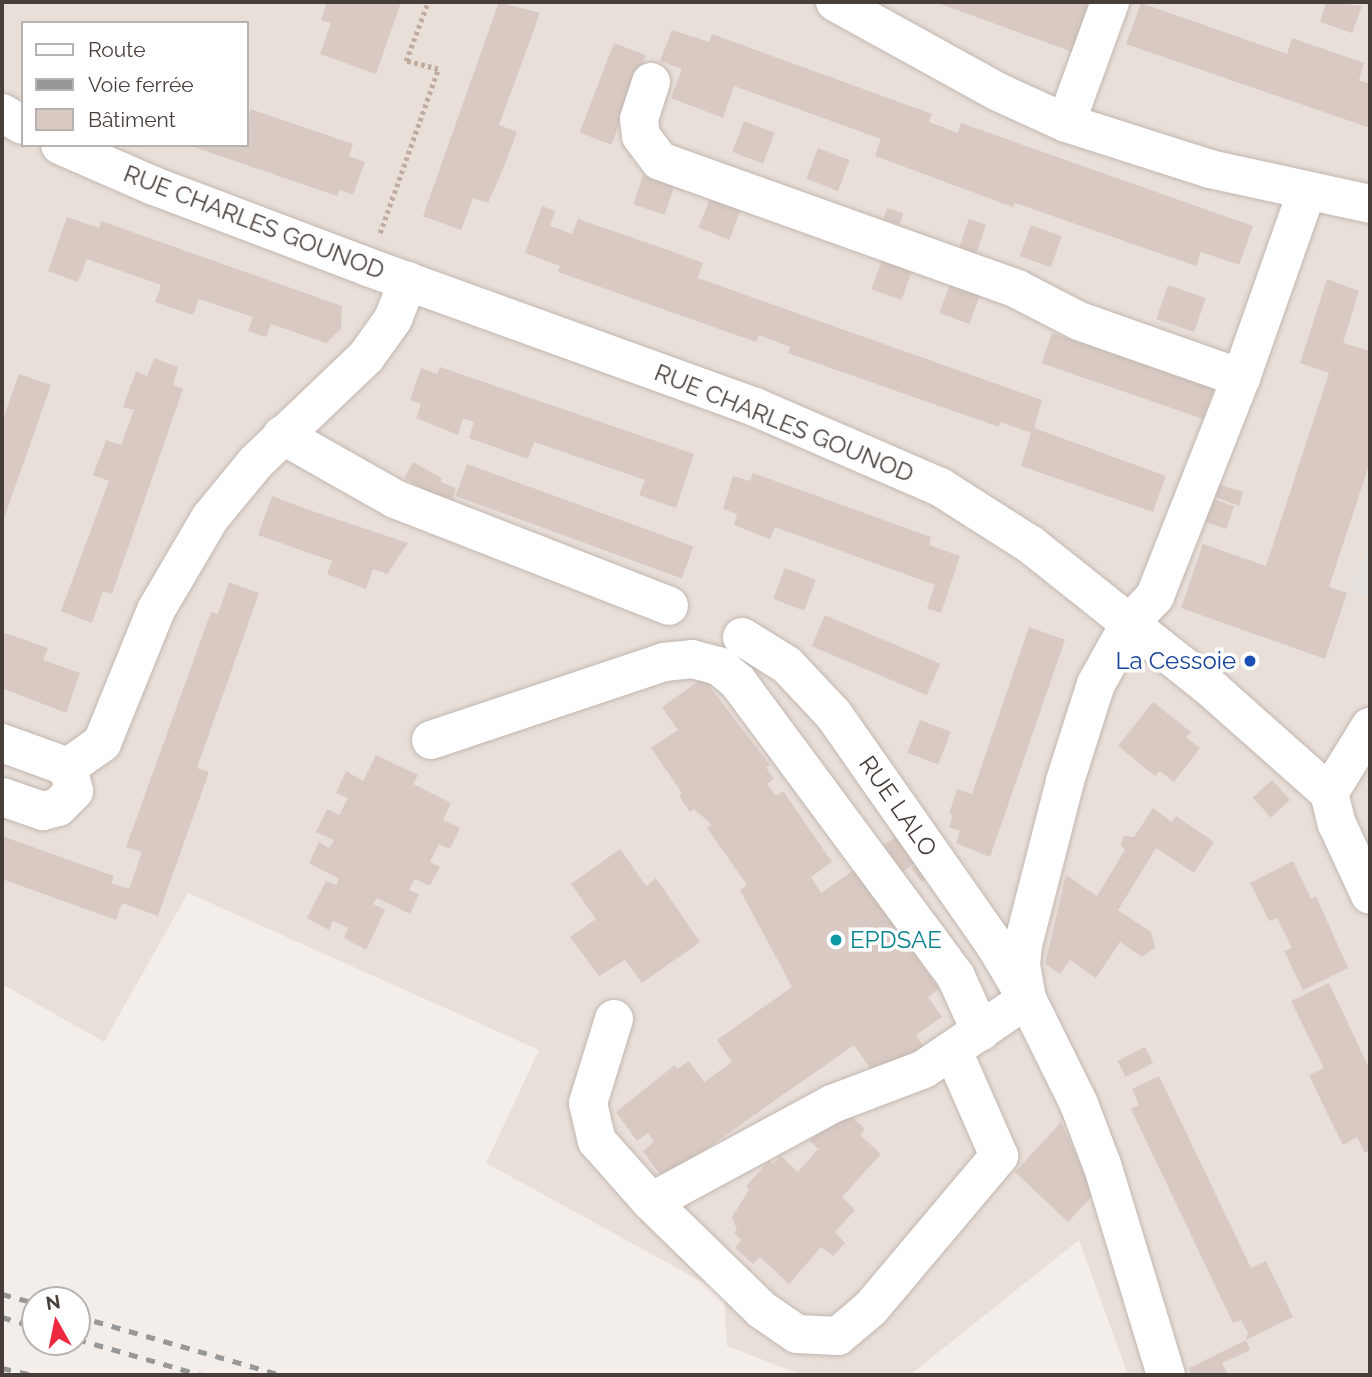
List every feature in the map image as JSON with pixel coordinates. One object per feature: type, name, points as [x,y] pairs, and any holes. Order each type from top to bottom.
[{"type":"street","points":[[835,2],[996,91],[1066,123],[1210,169],[1306,193],[1370,204]]},
{"type":"street","points":[[1066,123],[1110,2]]},
{"type":"street","points":[[652,82],[639,119],[641,136],[660,161],[1017,289],[1079,321],[1241,379]]},
{"type":"street","points":[[2,113],[21,124]]},
{"type":"street","points":[[2,123],[21,125]]},
{"type":"street","name":"RUE CHARLES GOUNOD","points":[[65,147],[154,186],[368,267],[755,407],[890,462],[940,487],[1009,530],[1130,623],[1329,793]]},
{"type":"street","name":"RUE LALO","points":[[1027,999],[1021,966],[1023,945],[1065,781],[1096,684],[1130,623],[1155,596],[1241,379],[1306,193]]},
{"type":"street","points":[[68,768],[102,743],[156,610],[190,549],[235,485],[282,435],[366,357],[393,319],[408,281]]},
{"type":"street","points":[[282,435],[395,499],[669,606]]},
{"type":"street","name":"RUE LALO","points":[[742,637],[787,665],[834,715],[995,944],[1027,999],[1079,1104],[1102,1165],[1166,1375]]},
{"type":"street","points":[[430,740],[664,662],[692,659],[719,666],[738,682],[956,977],[967,1041],[999,1156],[871,1308],[838,1336],[797,1335],[762,1310],[652,1202],[597,1141],[588,1103],[614,1019]]},
{"type":"street","points":[[1370,727],[1329,793],[1337,824],[1370,895]]},
{"type":"street","points":[[2,743],[68,768]]},
{"type":"street","points":[[2,797],[43,811],[58,807],[74,791],[68,768]]},
{"type":"street","points":[[652,1202],[832,1104],[924,1069],[1027,999]]},
{"type":"path","points":[[368,267],[438,69],[406,61],[428,2]]},
{"type":"shaded area","points":[[2,2],[1370,2],[1370,1375],[1128,1375],[1079,1240],[910,1375],[802,1375],[727,1346],[724,1294],[486,1163],[539,1050],[188,893],[104,1042],[2,984]]},
{"type":"shaded area","points":[[1370,544],[1370,598],[1349,591]]},
{"type":"building","points":[[327,2],[401,2],[376,74],[320,54],[331,23],[321,20]]},
{"type":"building","points":[[499,2],[540,13],[499,125],[517,132],[488,203],[473,198],[461,230],[423,216]]},
{"type":"building","points":[[935,2],[1100,2],[1081,55]]},
{"type":"building","points":[[1326,2],[1362,6],[1352,33],[1320,22]]},
{"type":"building","points":[[1141,3],[1287,54],[1292,38],[1364,63],[1359,80],[1370,84],[1370,128],[1126,44]]},
{"type":"building","points":[[672,30],[709,42],[712,34],[932,114],[929,122],[958,133],[961,123],[1253,226],[1239,265],[1201,252],[1196,266],[1015,203],[1013,207],[875,156],[881,139],[734,86],[723,118],[671,98],[682,69],[660,61]]},
{"type":"building","points":[[614,43],[646,55],[611,145],[580,133]]},
{"type":"building","points":[[250,109],[353,144],[349,156],[365,162],[353,195],[340,190],[337,196],[194,147],[248,147]]},
{"type":"building","points":[[744,121],[775,133],[763,164],[732,152]]},
{"type":"building","points":[[818,148],[850,160],[838,191],[806,179]]},
{"type":"building","points":[[643,175],[674,185],[665,215],[633,204]]},
{"type":"building","points":[[710,198],[741,210],[729,240],[699,228]]},
{"type":"building","points":[[542,206],[555,211],[550,226],[572,234],[578,219],[671,251],[703,263],[698,278],[1042,400],[1034,428],[1166,476],[1153,512],[1021,466],[1031,433],[1000,422],[999,427],[788,353],[790,347],[759,335],[756,342],[558,272],[560,266],[525,253]]},
{"type":"building","points":[[887,208],[903,213],[900,224],[883,219]]},
{"type":"building","points":[[67,217],[99,228],[101,221],[342,306],[341,329],[326,343],[271,324],[266,337],[248,331],[253,317],[199,299],[193,315],[155,302],[161,285],[87,259],[78,282],[48,271]]},
{"type":"building","points":[[969,219],[986,225],[974,259],[957,253]]},
{"type":"building","points":[[1031,225],[1062,236],[1051,267],[1020,256]]},
{"type":"building","points":[[882,260],[912,271],[901,300],[871,289]]},
{"type":"building","points":[[1327,279],[1359,291],[1343,343],[1370,351],[1370,462],[1329,587],[1347,593],[1325,659],[1181,608],[1203,544],[1266,566],[1329,373],[1300,363]]},
{"type":"building","points":[[950,284],[980,295],[969,324],[939,313]]},
{"type":"building","points":[[1168,285],[1206,298],[1194,332],[1156,319]]},
{"type":"building","points":[[1052,333],[1214,389],[1203,419],[1042,363]]},
{"type":"building","points":[[154,358],[178,367],[173,385],[183,389],[112,594],[103,591],[92,623],[61,611],[109,481],[93,475],[106,440],[121,445],[134,410],[123,407],[136,371],[147,376]]},
{"type":"building","points":[[440,367],[694,454],[676,508],[639,495],[645,480],[534,442],[528,459],[469,438],[474,422],[463,418],[458,435],[416,418],[421,404],[410,400],[421,368],[437,374]]},
{"type":"building","points":[[19,374],[51,385],[2,524],[2,422]]},
{"type":"building","points":[[413,462],[442,478],[441,482],[456,488],[453,499],[436,496],[404,478]]},
{"type":"building","points":[[467,464],[693,546],[682,578],[455,496]]},
{"type":"building","points":[[753,473],[931,537],[929,545],[960,556],[941,613],[927,608],[935,585],[775,527],[770,539],[734,525],[737,514],[723,509],[733,476],[750,481]]},
{"type":"building","points":[[1218,484],[1243,492],[1239,506],[1213,496]]},
{"type":"building","points":[[272,496],[408,543],[387,574],[373,569],[366,589],[327,574],[332,561],[258,535]]},
{"type":"building","points":[[1212,499],[1234,506],[1226,529],[1205,522]]},
{"type":"building","points":[[785,568],[816,580],[804,611],[773,599]]},
{"type":"building","points":[[229,582],[259,593],[197,768],[209,772],[158,916],[122,903],[116,920],[2,879],[2,836],[114,876],[111,883],[129,889],[142,852],[126,847],[211,612],[218,614]]},
{"type":"building","points":[[825,615],[940,664],[927,695],[812,646]]},
{"type":"building","points":[[1029,627],[1065,640],[990,857],[956,843],[960,831],[949,827],[953,815],[949,814],[957,789],[972,794]]},
{"type":"building","points":[[2,632],[48,648],[43,660],[80,673],[66,713],[2,688]]},
{"type":"building","name":"EPDSAE","points":[[703,678],[770,765],[766,767],[774,779],[767,784],[776,796],[783,791],[832,862],[811,877],[821,893],[855,869],[939,989],[928,997],[942,1017],[916,1035],[926,1050],[880,1083],[854,1045],[663,1179],[643,1151],[654,1142],[648,1133],[637,1141],[616,1112],[675,1065],[677,1069],[689,1061],[704,1082],[732,1062],[717,1040],[792,987],[740,890],[747,885],[707,828],[712,825],[694,809],[690,812],[679,796],[682,793],[651,748],[678,730],[662,707]]},
{"type":"building","points":[[1153,702],[1191,732],[1186,737],[1200,748],[1174,782],[1160,771],[1155,776],[1118,746]]},
{"type":"building","points":[[920,720],[951,732],[938,765],[907,753]]},
{"type":"building","points":[[376,755],[418,775],[413,784],[451,803],[443,820],[460,828],[450,849],[439,844],[430,862],[440,867],[430,886],[415,879],[409,890],[419,894],[410,914],[377,898],[373,904],[385,910],[366,950],[344,938],[348,928],[333,921],[329,930],[307,918],[326,881],[336,885],[339,879],[309,863],[319,842],[329,848],[334,840],[316,832],[327,809],[339,815],[348,798],[336,793],[346,771],[363,781]]},
{"type":"building","points":[[1272,780],[1290,800],[1271,817],[1253,797]]},
{"type":"building","points":[[1153,808],[1172,822],[1176,816],[1214,842],[1194,873],[1156,848],[1118,910],[1151,932],[1155,948],[1142,957],[1120,942],[1096,978],[1070,960],[1060,974],[1045,964],[1066,875],[1097,896],[1125,850],[1121,845],[1124,836],[1134,837]]},
{"type":"building","points":[[898,835],[917,862],[902,872],[883,845]]},
{"type":"building","points":[[620,849],[646,886],[656,878],[700,942],[642,983],[625,960],[599,976],[570,937],[596,919],[571,884]]},
{"type":"building","points":[[920,860],[931,876],[922,882],[911,868]]},
{"type":"building","points":[[1293,861],[1311,899],[1316,896],[1348,968],[1303,990],[1284,951],[1292,948],[1277,918],[1269,921],[1250,883]]},
{"type":"building","points":[[1329,983],[1370,1070],[1370,1150],[1365,1153],[1357,1137],[1343,1145],[1327,1113],[1309,1075],[1324,1068],[1291,1001]]},
{"type":"building","points":[[1145,1047],[1153,1063],[1126,1077],[1117,1061]]},
{"type":"building","points":[[1159,1076],[1251,1268],[1266,1261],[1293,1317],[1246,1340],[1248,1333],[1241,1320],[1233,1323],[1131,1109],[1139,1105],[1132,1089]]},
{"type":"building","points":[[845,1111],[865,1129],[860,1135],[881,1154],[842,1197],[855,1210],[835,1232],[845,1243],[833,1256],[821,1247],[789,1284],[760,1257],[753,1264],[735,1248],[741,1240],[734,1233],[737,1230],[732,1217],[749,1190],[746,1186],[769,1161],[773,1164],[781,1156],[798,1172],[818,1149],[810,1141],[836,1113]]},
{"type":"building","points":[[1061,1122],[1094,1194],[1068,1222],[1015,1172]]},
{"type":"building","points":[[1246,1340],[1250,1350],[1222,1363],[1228,1375],[1191,1375],[1189,1368]]},
{"type":"railway","points":[[2,1294],[21,1299]]},
{"type":"railway","points":[[2,1317],[21,1323]]},
{"type":"railway","points":[[91,1320],[282,1375]]},
{"type":"railway","points":[[91,1343],[202,1375]]},
{"type":"railway","points":[[2,1368],[32,1375]]},
{"type":"place","name":"La Cessoie","points":[[1250,661]]},
{"type":"place","name":"EPDSAE","points":[[836,940]]}]
